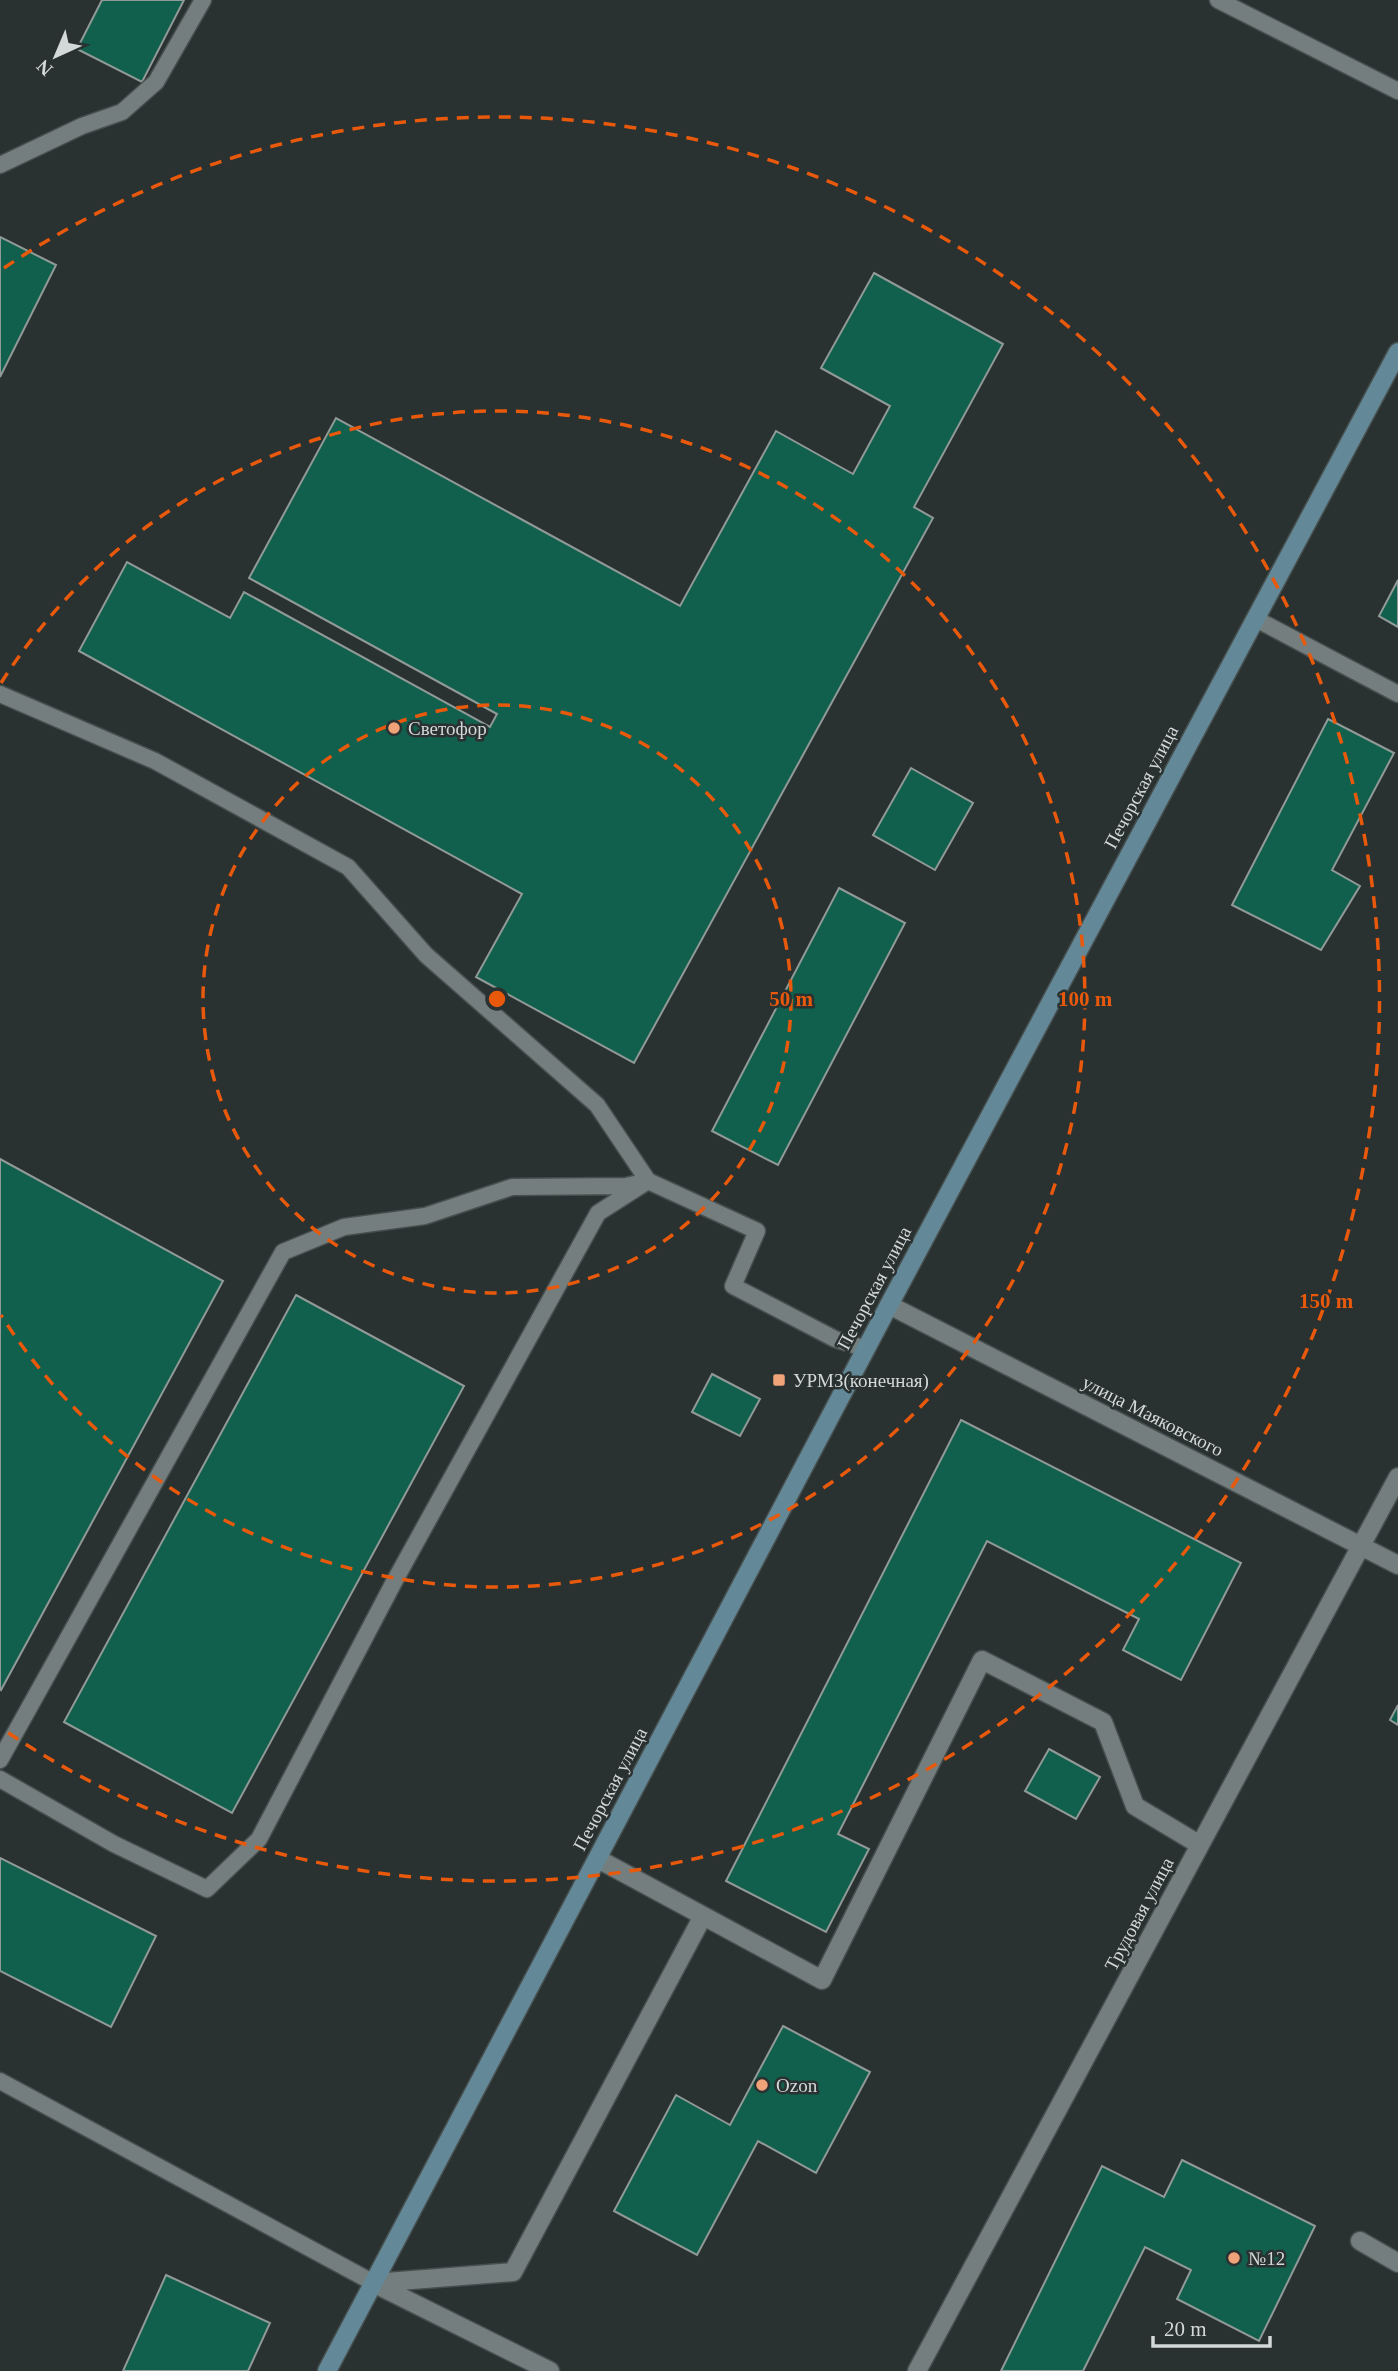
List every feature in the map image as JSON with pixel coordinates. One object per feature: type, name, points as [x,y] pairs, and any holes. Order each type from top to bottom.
[{"type":"street","name":"Печорская улица","points":[[327,2371],[888,1305],[1398,352]]},
{"type":"street","name":"улица Маяковского","points":[[888,1305],[1398,1565]]},
{"type":"street","name":"Трудовая улица","points":[[917,2371],[1398,1476]]},
{"type":"street","points":[[597,1859],[822,1980],[982,1660],[1103,1722],[1135,1806],[1200,1845]]},
{"type":"street","points":[[374,2283],[513,2272],[703,1916]]},
{"type":"street","points":[[1360,2241],[1398,2263]]},
{"type":"street","points":[[374,2283],[550,2371]]},
{"type":"lane","points":[[0,165],[82,126],[122,112],[156,82],[203,0]]},
{"type":"lane","points":[[1218,0],[1398,91]]},
{"type":"lane","points":[[1255,618],[1398,694]]},
{"type":"lane","points":[[0,694],[155,761],[348,867],[426,956],[597,1105],[648,1181],[757,1231],[733,1286],[835,1339],[866,1349]]},
{"type":"lane","points":[[0,1760],[283,1252],[344,1227],[425,1216],[512,1187],[626,1186],[648,1181]]},
{"type":"lane","points":[[0,1779],[114,1844],[207,1889],[259,1839],[394,1582],[598,1213],[648,1181]]},
{"type":"lane","points":[[0,2081],[374,2283]]},
{"type":"building","points":[[102,0],[184,0],[142,82],[77,49]]},
{"type":"building","points":[[0,237],[56,265],[0,377]]},
{"type":"building","points":[[874,273],[1003,344],[914,507],[933,518],[634,1063],[476,977],[522,894],[79,651],[127,562],[230,618],[244,592],[490,727],[497,714],[249,578],[336,418],[680,606],[776,431],[853,474],[890,406],[821,368]]},
{"type":"building","points":[[1398,580],[1398,627],[1379,616]]},
{"type":"building","points":[[1328,719],[1394,753],[1332,870],[1360,886],[1321,950],[1232,905]]},
{"type":"building","points":[[911,768],[973,803],[935,870],[873,835]]},
{"type":"building","points":[[839,888],[905,923],[778,1165],[712,1131]]},
{"type":"building","points":[[0,1159],[223,1281],[1,1690],[0,1689]]},
{"type":"building","points":[[296,1295],[464,1386],[232,1813],[64,1722]]},
{"type":"building","points":[[712,1374],[760,1399],[740,1436],[692,1412]]},
{"type":"building","points":[[961,1420],[1241,1563],[1181,1680],[1123,1650],[1139,1619],[987,1541],[838,1834],[869,1849],[826,1932],[726,1881]]},
{"type":"building","points":[[1398,1705],[1398,1725],[1390,1720]]},
{"type":"building","points":[[1049,1749],[1100,1777],[1076,1819],[1025,1791]]},
{"type":"building","points":[[0,1858],[156,1936],[111,2027],[0,1971]]},
{"type":"building","points":[[783,2026],[870,2072],[816,2173],[758,2141],[697,2255],[614,2211],[676,2095],[730,2125]]},
{"type":"building","name":"№12","points":[[1182,2160],[1315,2226],[1259,2341],[1177,2299],[1191,2270],[1145,2247],[1083,2371],[1001,2371],[1102,2166],[1164,2197]]},
{"type":"building","points":[[166,2275],[270,2323],[248,2371],[123,2371]]},
{"type":"place","name":"Светофор","points":[[394,728]]},
{"type":"place","name":"УРМЗ(конечная)","points":[[779,1380]]},
{"type":"place","name":"Ozon","points":[[762,2085]]},
{"type":"place","name":"№12","points":[[1234,2258]]}]
